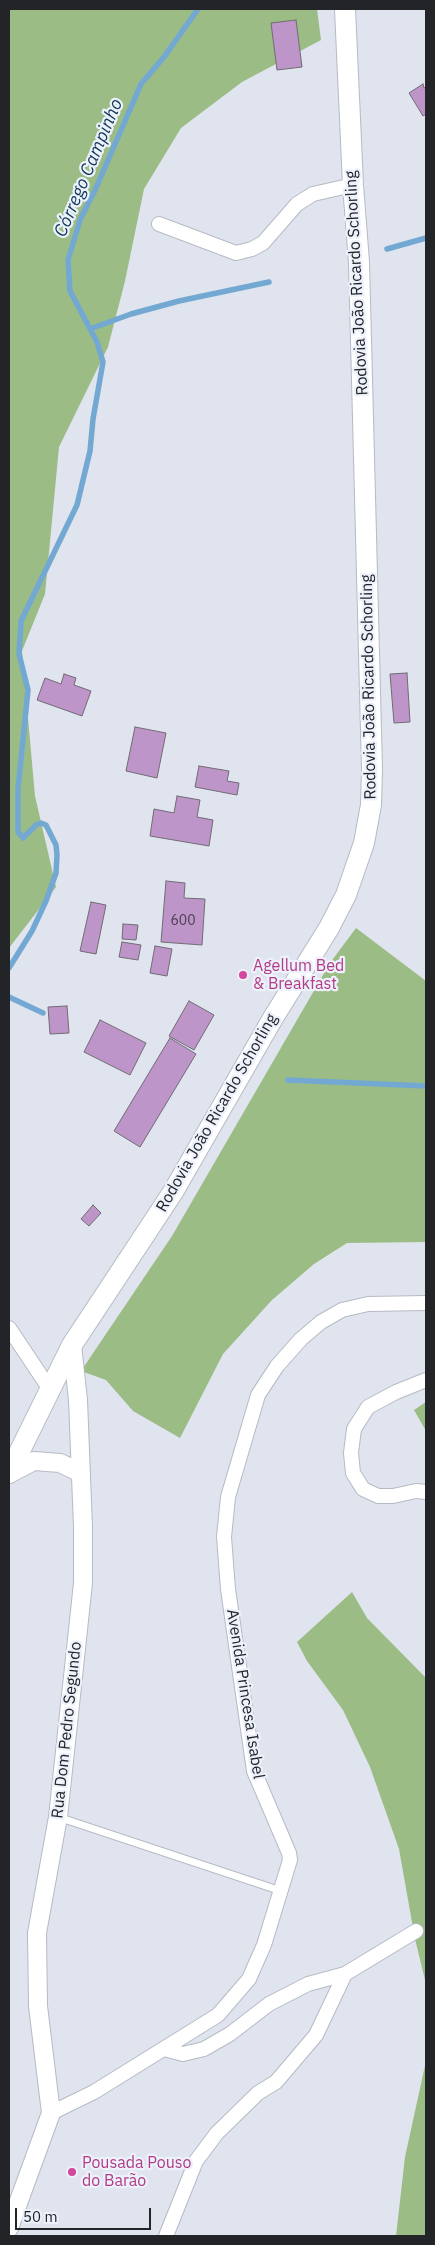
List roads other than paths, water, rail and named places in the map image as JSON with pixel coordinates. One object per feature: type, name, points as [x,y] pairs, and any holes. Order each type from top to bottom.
[{"type":"main road","name":"Rodovia João Ricardo Schorling","points":[[9,1473],[49,1388],[72,1346],[173,1192],[273,1018],[329,928],[346,895],[364,843],[371,805],[372,770],[359,262],[353,185],[345,9]]},
{"type":"street","points":[[159,224],[236,253],[252,249],[263,243],[297,204],[313,194],[353,185]]},
{"type":"street","name":"Avenida Princesa Isabel","points":[[51,2113],[94,2092],[218,2014],[249,1978],[264,1946],[290,1860],[289,1853],[254,1772],[228,1589],[224,1538],[228,1497],[258,1395],[277,1366],[301,1339],[321,1322],[342,1310],[368,1304],[426,1303]]},
{"type":"street","points":[[9,1328],[49,1388]]},
{"type":"street","name":"Rua Dom Pedro Segundo","points":[[51,2113],[38,2006],[37,1933],[58,1817],[74,1683],[83,1583],[78,1400],[72,1346]]},
{"type":"street","points":[[426,1380],[405,1388],[368,1407],[354,1429],[351,1454],[353,1473],[363,1489],[378,1496],[393,1496],[416,1490],[426,1492]]},
{"type":"street","points":[[9,1473],[34,1461],[60,1464],[81,1473]]},
{"type":"street","points":[[164,2049],[183,2054],[204,2049],[230,2034],[269,2004],[308,1984],[344,1974],[416,1931]]},
{"type":"street","points":[[166,2236],[196,2161],[216,2133],[258,2093],[276,2082],[316,2035],[344,1974]]},
{"type":"street","points":[[9,2228],[51,2113]]},
{"type":"lane","points":[[58,1817],[281,1891]]},
{"type":"waterway","name":"Córrego Campinho","points":[[9,968],[32,931],[46,901],[56,873],[57,855],[56,845],[46,825],[41,823],[36,825],[23,838],[18,832],[18,789],[28,690],[19,654],[21,621],[77,505],[90,451],[93,419],[103,362],[97,342],[70,291],[68,260],[80,220],[96,188],[141,84],[164,57],[198,9]]},
{"type":"waterway","points":[[387,249],[426,238]]},
{"type":"waterway","points":[[90,329],[131,314],[179,301],[269,282]]},
{"type":"waterway","points":[[9,997],[43,1013]]},
{"type":"waterway","points":[[288,1080],[426,1086]]},
{"type":"place","name":"Agellum Bed & Breakfast","points":[[243,975]]},
{"type":"place","name":"Pousada Pouso do Barão","points":[[72,2172]]}]
